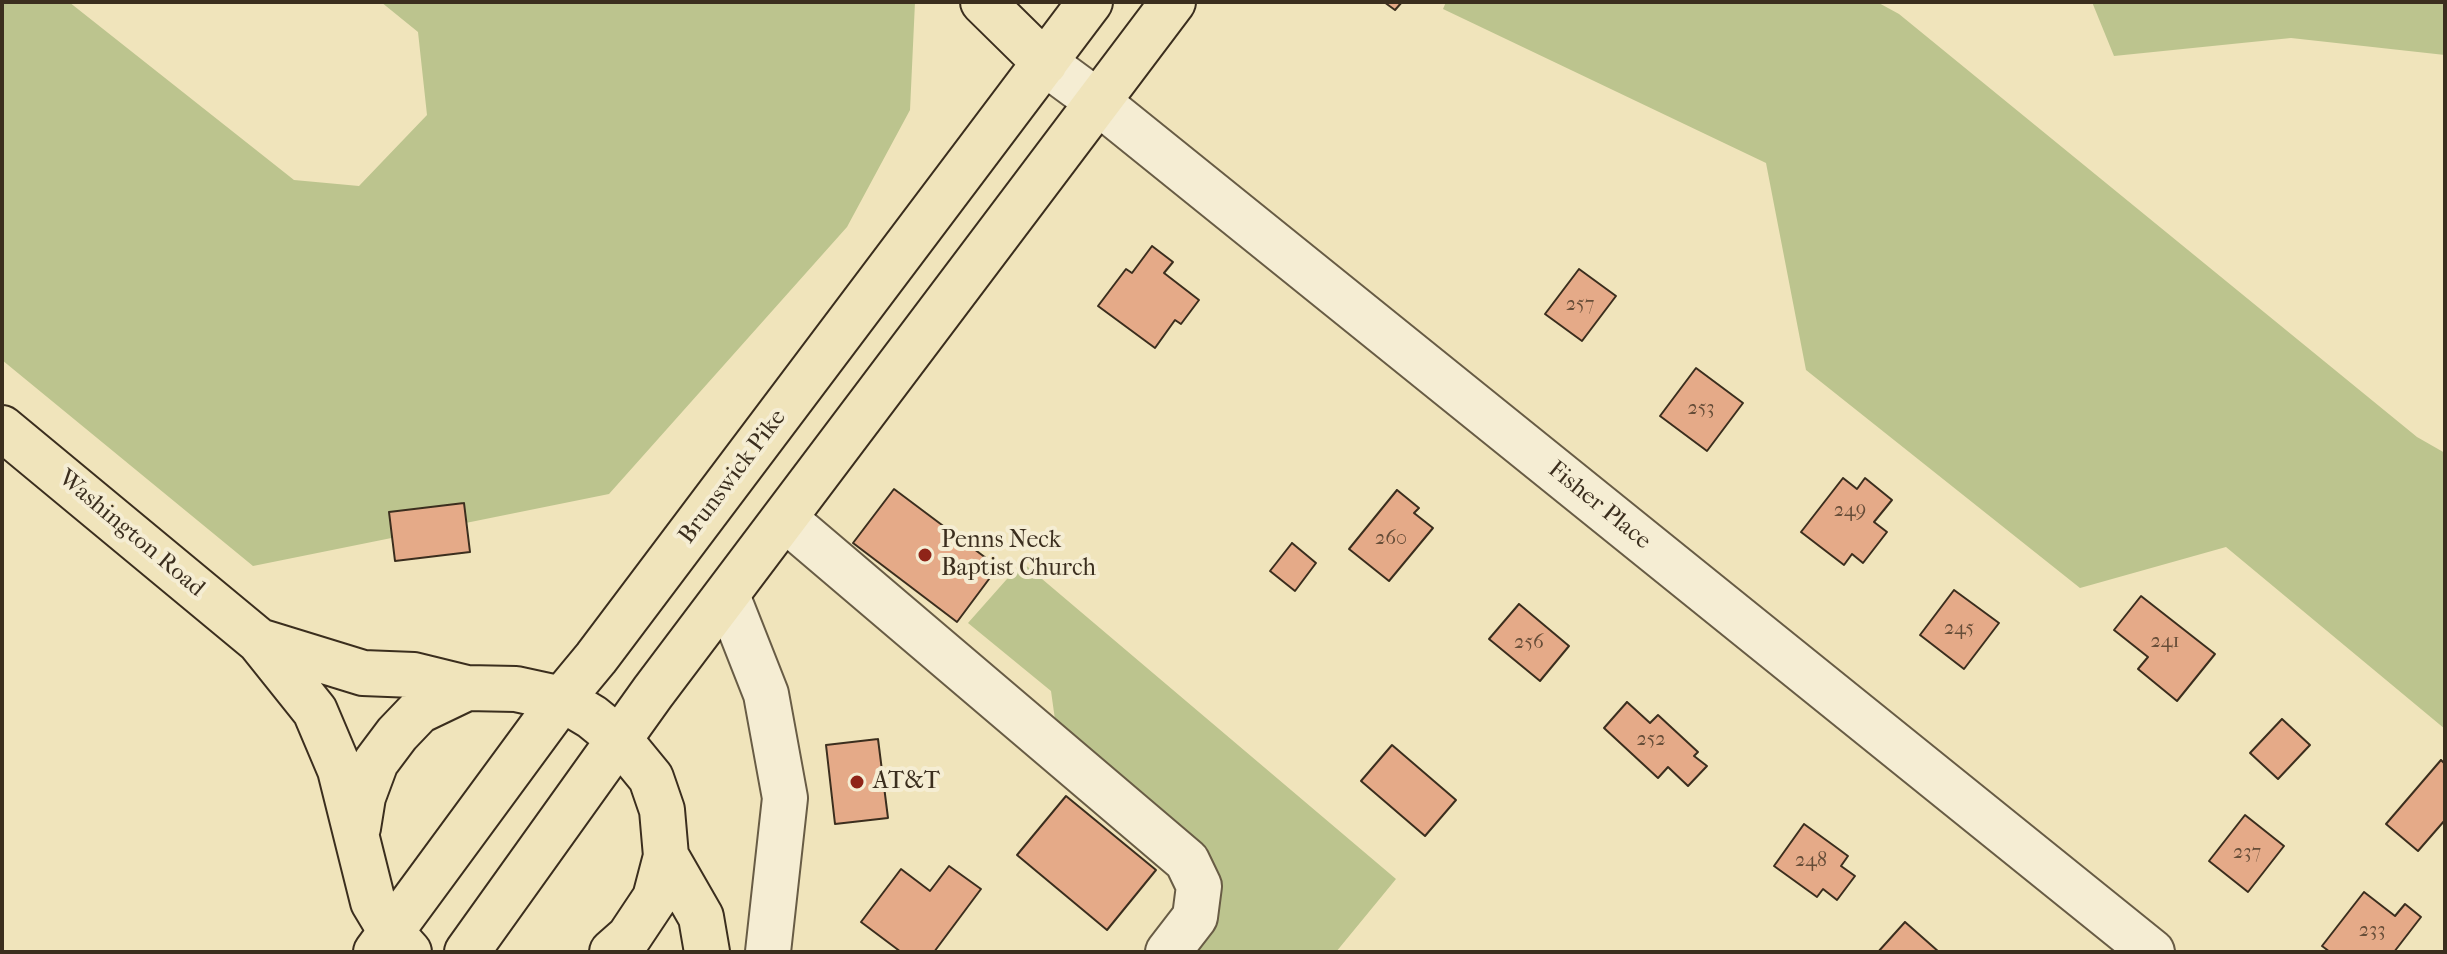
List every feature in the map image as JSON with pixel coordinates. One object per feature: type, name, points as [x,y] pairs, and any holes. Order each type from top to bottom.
[{"type":"main road","points":[[983,2],[1045,63]]},
{"type":"main road","name":"Brunswick Pike","points":[[392,945],[562,699],[606,646],[1090,2]]},
{"type":"main road","points":[[467,952],[619,739],[1173,2]]},
{"type":"main road","name":"Washington Road","points":[[2,428],[259,641],[315,711],[340,770],[373,902],[392,945]]},
{"type":"main road","name":"Washington Road","points":[[259,641],[363,673],[414,675],[467,688],[516,689],[562,699],[592,717],[619,739],[651,778],[662,810],[666,856],[655,898],[629,937],[612,952]]},
{"type":"main road","name":"Washington Road","points":[[357,833],[363,797],[376,762],[397,734],[419,711],[467,688]]},
{"type":"main road","name":"Washington Road","points":[[666,856],[701,917],[707,952]]},
{"type":"street","name":"Fisher Place","points":[[1045,63],[1098,102],[2152,952]]},
{"type":"street","points":[[785,519],[1187,861],[1199,886],[1195,917],[1168,952]]},
{"type":"street","points":[[727,595],[766,694],[785,798],[768,952]]},
{"type":"green space","points":[[2,2],[69,2],[294,180],[359,186],[427,115],[418,32],[381,2],[915,2],[910,110],[847,227],[609,494],[253,566],[2,360]]},
{"type":"green space","points":[[1446,2],[1877,2],[1899,14],[2417,437],[2445,453],[2445,729],[2226,547],[2080,588],[1806,370],[1766,163],[1443,9]]},
{"type":"green space","points":[[2092,2],[2445,2],[2445,55],[2291,38],[2114,56]]},
{"type":"green space","points":[[1022,562],[1396,879],[1336,952],[1181,952],[1206,920],[1057,734],[1051,691],[968,623]]},
{"type":"building","points":[[1384,2],[1402,2],[1395,10]]},
{"type":"building","points":[[1152,246],[1173,262],[1164,273],[1199,300],[1181,324],[1175,320],[1155,348],[1098,306],[1126,269],[1132,273]]},
{"type":"building","points":[[1579,269],[1616,296],[1582,341],[1545,314]]},
{"type":"building","points":[[1696,368],[1743,403],[1707,451],[1660,416]]},
{"type":"building","points":[[1843,478],[1857,489],[1865,478],[1892,500],[1874,522],[1887,532],[1863,563],[1852,554],[1844,565],[1801,532]]},
{"type":"building","name":"Penns Neck Baptist Church","points":[[894,489],[998,567],[957,622],[853,543]]},
{"type":"building","points":[[1397,490],[1419,508],[1414,513],[1433,528],[1389,581],[1349,549]]},
{"type":"building","points":[[464,503],[470,552],[395,561],[389,512]]},
{"type":"building","points":[[1292,543],[1316,563],[1295,591],[1270,571]]},
{"type":"building","points":[[1954,590],[1999,623],[1964,669],[1920,635]]},
{"type":"building","points":[[2141,596],[2215,654],[2177,701],[2138,669],[2148,657],[2114,630]]},
{"type":"building","points":[[1519,604],[1569,646],[1540,681],[1489,639]]},
{"type":"building","points":[[1627,702],[1650,723],[1658,715],[1698,752],[1694,756],[1707,766],[1688,786],[1668,767],[1658,778],[1604,728]]},
{"type":"building","points":[[2282,719],[2310,745],[2278,779],[2250,753]]},
{"type":"building","name":"AT&T","points":[[878,739],[888,818],[835,824],[826,745]]},
{"type":"building","points":[[1392,745],[1456,800],[1425,836],[1361,781]]},
{"type":"building","points":[[2441,760],[2445,764],[2445,820],[2418,851],[2386,824]]},
{"type":"building","points":[[1066,796],[1156,870],[1107,930],[1017,855]]},
{"type":"building","points":[[2245,815],[2284,846],[2248,892],[2209,861]]},
{"type":"building","points":[[1804,824],[1848,856],[1841,866],[1855,876],[1837,900],[1823,889],[1817,897],[1774,866]]},
{"type":"building","points":[[949,866],[981,889],[934,952],[901,952],[861,922],[901,869],[930,891]]},
{"type":"building","points":[[2364,892],[2395,916],[2405,904],[2421,917],[2394,952],[2330,952],[2322,946]]},
{"type":"building","points":[[1905,922],[1939,952],[1878,952]]},
{"type":"place","name":"Penns Neck Baptist Church","points":[[925,555]]},
{"type":"place","name":"AT&T","points":[[857,782]]}]
